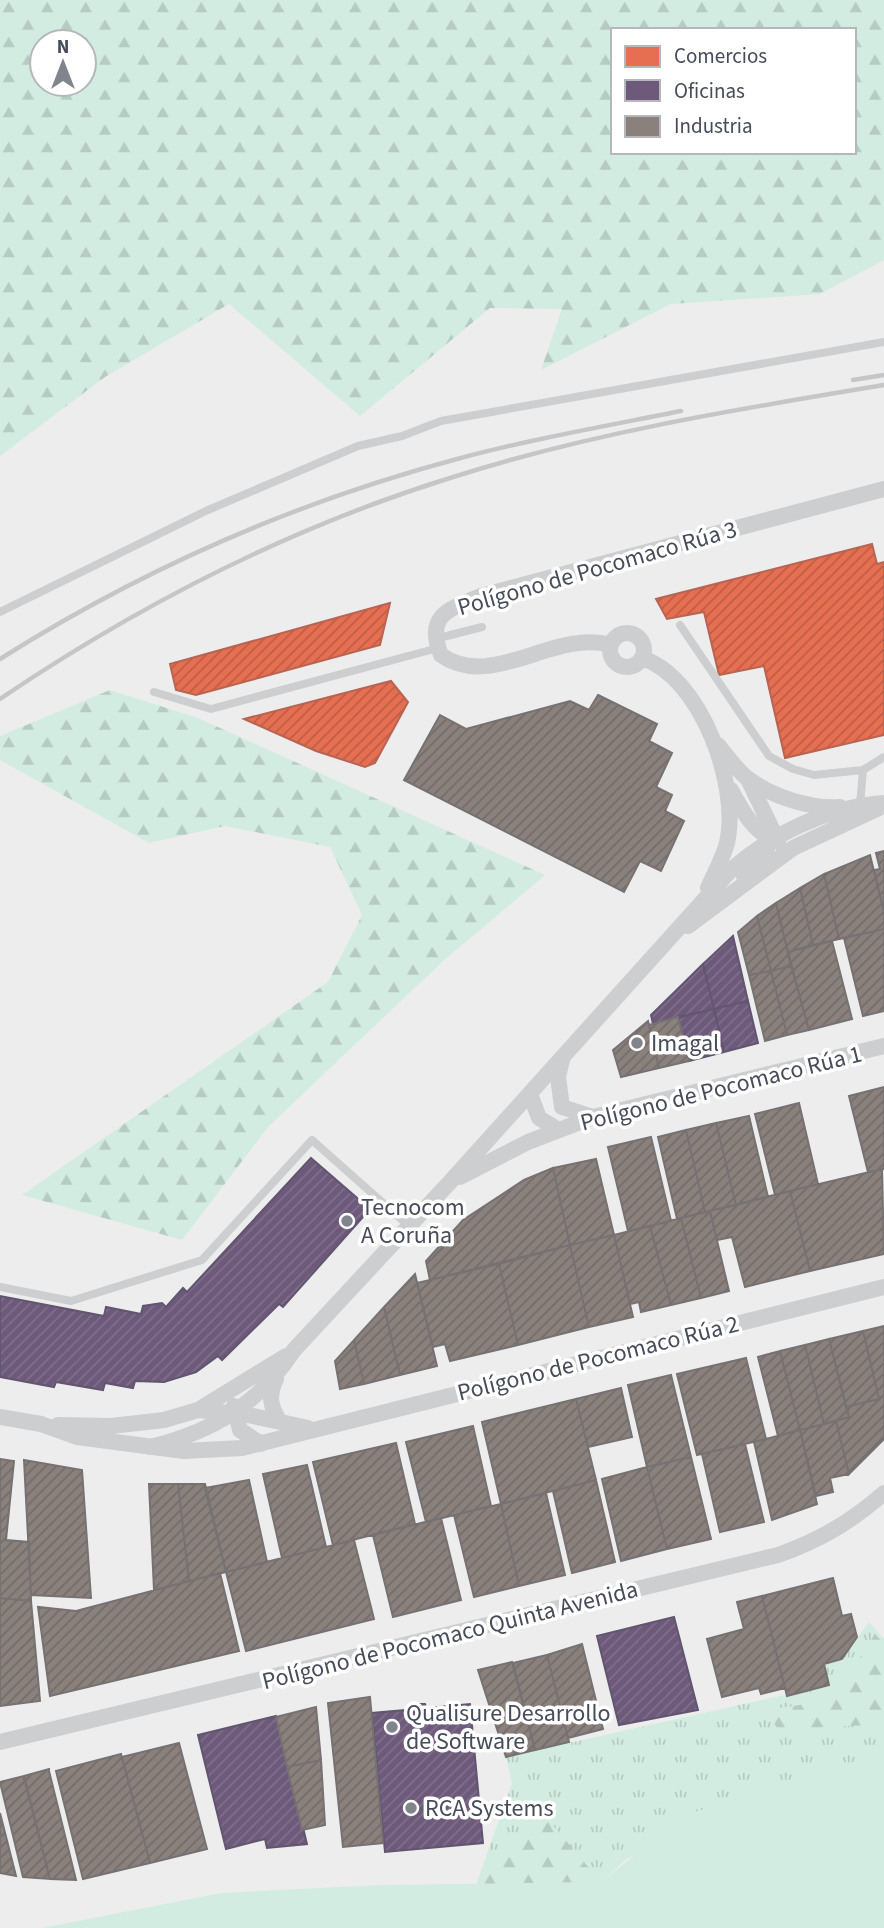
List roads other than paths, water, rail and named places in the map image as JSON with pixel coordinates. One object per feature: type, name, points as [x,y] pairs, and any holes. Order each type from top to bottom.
[{"type":"street","name":"Polígono de Pocomaco Rúa 3","points":[[711,900],[727,844],[728,785],[714,741],[690,699],[668,671],[642,659],[642,642],[634,635],[625,633],[616,637],[610,645],[589,642],[560,646],[483,667],[466,668],[441,655],[436,644],[437,622],[450,608],[481,596],[884,489]]},
{"type":"street","points":[[610,645],[614,663],[622,667],[632,667],[642,659]]},
{"type":"street","name":"Polígono de Pocomaco Rúa 3","points":[[714,741],[747,777],[766,812],[772,839]]},
{"type":"street","name":"Polígono de Pocomaco Rúa 3","points":[[747,777],[774,793],[800,802],[830,807],[860,805]]},
{"type":"street","points":[[728,785],[742,811],[763,836],[793,848]]},
{"type":"street","points":[[280,1422],[270,1406],[271,1390],[294,1350],[672,938],[765,854],[772,839],[815,820],[860,805],[884,804]]},
{"type":"street","points":[[711,900],[793,848],[884,804]]},
{"type":"street","name":"Polígono de Pocomaco Rúa 1","points":[[450,1182],[498,1156],[593,1117],[884,1046]]},
{"type":"street","points":[[562,1107],[558,1076],[563,1058]]},
{"type":"street","points":[[530,1094],[593,1117]]},
{"type":"street","name":"Polígono de Pocomaco Rúa 1","points":[[530,1094],[539,1118],[559,1130]]},
{"type":"street","name":"Polígono de Pocomaco Rúa 2","points":[[41,1424],[77,1437],[150,1447],[211,1451],[261,1444],[311,1429],[884,1287]]},
{"type":"street","points":[[0,1417],[41,1424],[111,1426],[164,1420],[198,1410],[242,1385],[294,1350]]},
{"type":"street","points":[[150,1447],[201,1432],[234,1413],[278,1374]]},
{"type":"street","points":[[242,1385],[234,1413],[240,1430],[261,1444]]},
{"type":"street","name":"Polígono de Pocomaco Rúa 2","points":[[198,1410],[234,1413],[311,1429]]},
{"type":"street","name":"Polígono de Pocomaco Quinta Avenida","points":[[0,1742],[778,1555],[816,1541],[854,1520],[884,1493]]},
{"type":"lane","points":[[0,611],[208,510],[358,446],[402,436],[441,421],[884,342]]},
{"type":"lane","points":[[680,625],[769,756],[793,769],[814,775],[863,770],[884,758]]},
{"type":"lane","points":[[154,692],[211,709],[436,644],[482,626]]},
{"type":"lane","points":[[860,805],[863,770]]},
{"type":"lane","points":[[0,1287],[71,1301],[202,1260],[312,1140],[409,1226]]},
{"type":"railway","points":[[853,380],[884,375]]},
{"type":"railway","points":[[0,699],[106,632],[217,572],[331,520],[390,498],[503,462],[611,435],[884,385]]},
{"type":"railway","points":[[0,659],[108,596],[164,568],[221,542],[338,496],[397,476],[485,452],[681,411]]},
{"type":"place","name":"Imagal","points":[[637,1043]]},
{"type":"place","name":"Tecnocom A Coruña","points":[[347,1221]]},
{"type":"place","name":"Qualisure Desarrollo de Software","points":[[392,1727]]},
{"type":"place","name":"RCA Systems","points":[[411,1808]]}]
